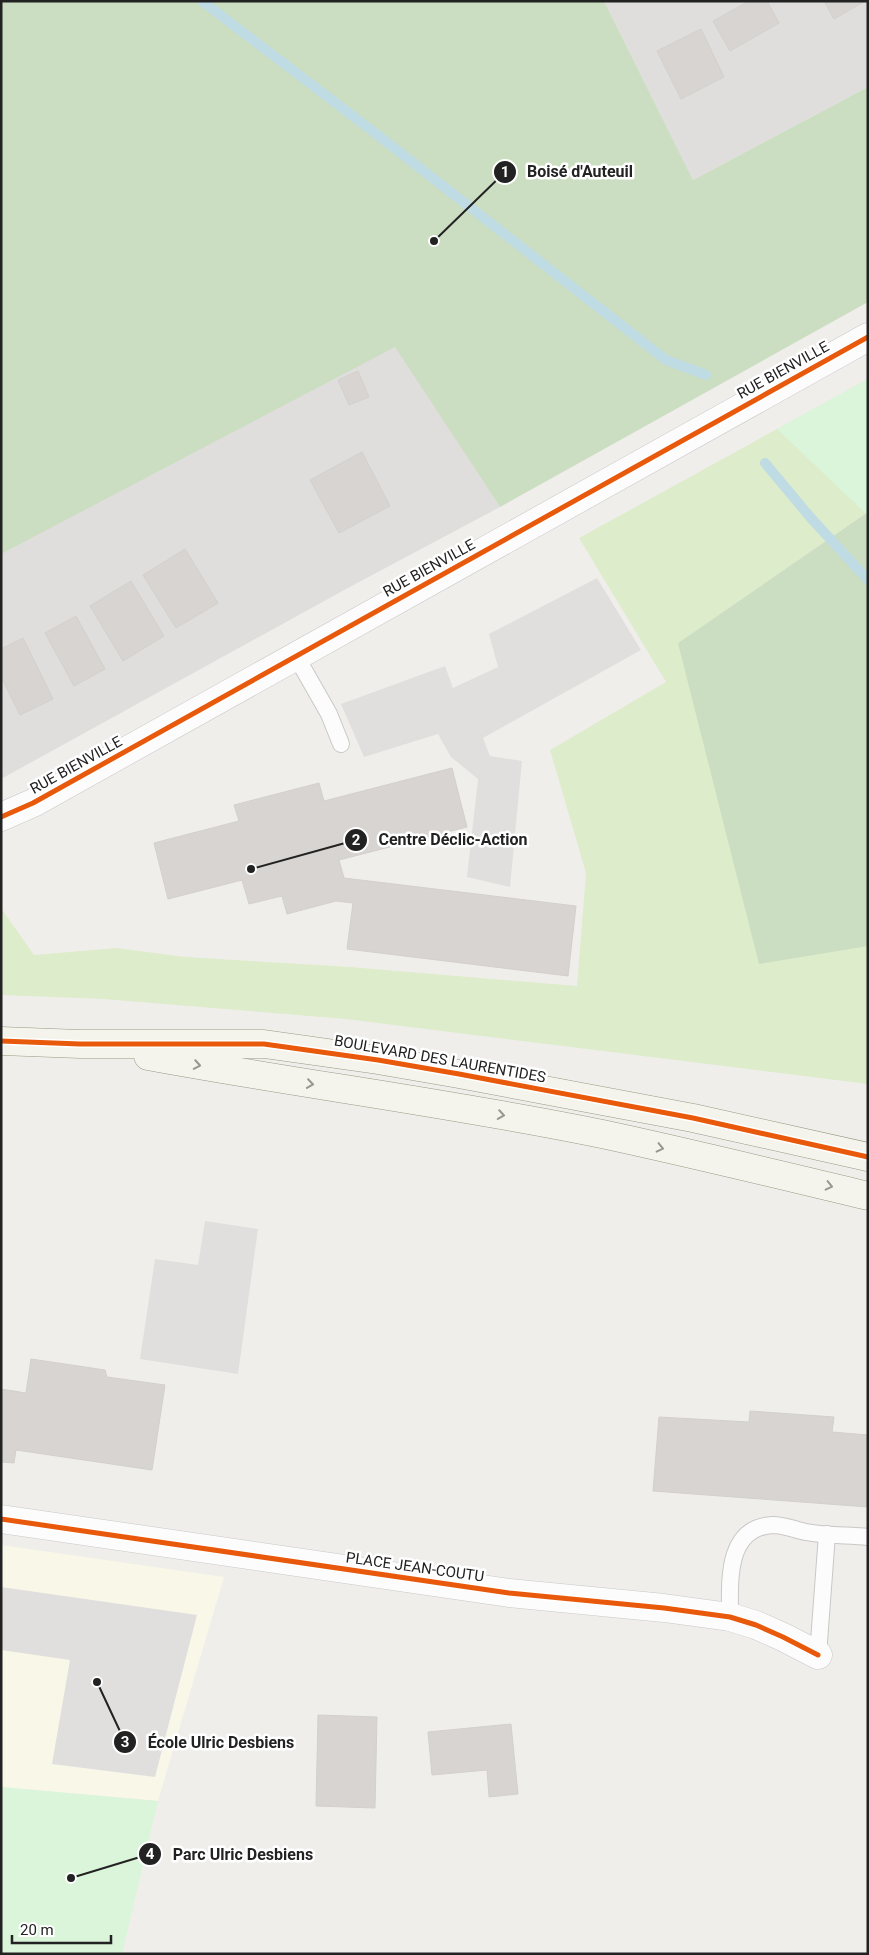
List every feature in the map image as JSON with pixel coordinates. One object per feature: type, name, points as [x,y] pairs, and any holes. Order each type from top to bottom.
[{"type":"street","name":"RUE BIENVILLE","points":[[1,817],[33,803],[868,337]]},
{"type":"street","name":"BOULEVARD DES LAURENTIDES","points":[[1,1041],[80,1044],[264,1044],[378,1060],[693,1118],[868,1157]]},
{"type":"street","name":"BOULEVARD DES LAURENTIDES","points":[[80,1044],[262,1077],[376,1094],[602,1134],[868,1196]]},
{"type":"street","name":"PLACE JEAN-COUTU","points":[[1,1519],[509,1593],[664,1608],[730,1617],[774,1633],[818,1655]]},
{"type":"lane","points":[[296,656],[325,705],[341,744]]},
{"type":"lane","points":[[730,1617],[730,1574],[733,1559],[739,1545],[749,1532],[760,1527],[774,1525],[808,1533],[868,1537]]},
{"type":"lane","points":[[818,1655],[827,1534]]},
{"type":"shaded area","points":[[604,1],[868,1],[868,87],[693,180]]},
{"type":"shaded area","points":[[395,346],[500,507],[346,589],[1,779],[1,550]]},
{"type":"shaded area","points":[[597,578],[641,650],[483,738],[490,756],[522,761],[510,887],[467,877],[478,779],[451,757],[438,734],[364,757],[341,704],[445,666],[453,688],[498,667],[489,634]]},
{"type":"shaded area","points":[[205,1221],[258,1229],[238,1374],[140,1359],[155,1259],[198,1265]]},
{"type":"shaded area","points":[[1,1545],[224,1577],[158,1801],[1,1787]]},
{"type":"shaded area","points":[[1,1587],[197,1615],[155,1777],[52,1764],[70,1660],[1,1650]]},
{"type":"green space","points":[[1,1],[604,1],[693,180],[868,87],[868,302],[500,507],[395,347],[1,554]]},
{"type":"green space","points":[[868,379],[868,512],[678,643],[868,940],[868,1084],[346,1019],[103,999],[1,995],[1,908],[34,955],[117,948],[185,957],[350,967],[577,986],[586,873],[550,750],[666,682],[579,538]]},
{"type":"green space","points":[[868,379],[868,512],[866,514],[777,429]]},
{"type":"green space","points":[[868,512],[868,946],[759,964],[678,643]]},
{"type":"green space","points":[[1,1787],[158,1801],[122,1954],[1,1954]]},
{"type":"building","points":[[749,1],[767,1],[779,23],[730,51],[713,21]]},
{"type":"building","points":[[824,1],[865,1],[834,19]]},
{"type":"building","points":[[701,29],[724,77],[681,99],[657,51]]},
{"type":"building","points":[[358,371],[369,397],[349,405],[338,380]]},
{"type":"building","points":[[362,452],[390,506],[339,533],[310,480]]},
{"type":"building","points":[[185,549],[218,603],[176,628],[143,575]]},
{"type":"building","points":[[131,581],[164,636],[123,661],[90,606]]},
{"type":"building","points":[[76,616],[105,669],[74,686],[45,633]]},
{"type":"building","points":[[23,638],[53,699],[20,715],[1,677],[1,649]]},
{"type":"building","points":[[452,768],[467,827],[339,860],[344,878],[576,906],[568,976],[347,949],[353,903],[336,901],[287,914],[282,896],[249,904],[242,880],[168,899],[154,843],[239,821],[234,805],[319,783],[324,801]]},
{"type":"building","points":[[31,1359],[105,1370],[107,1377],[165,1385],[152,1470],[16,1450],[14,1463],[1,1462],[1,1389],[26,1393]]},
{"type":"building","points":[[750,1411],[834,1417],[832,1432],[868,1435],[868,1507],[653,1491],[659,1417],[749,1422]]},
{"type":"building","points":[[318,1715],[377,1717],[375,1808],[316,1806]]},
{"type":"building","points":[[511,1724],[518,1794],[489,1797],[487,1770],[432,1775],[428,1732]]},
{"type":"waterway","points":[[202,1],[666,360],[706,375]]},
{"type":"waterway","points":[[765,463],[810,517],[868,580]]},
{"type":"cycle path","points":[[1,817],[33,803],[868,337]]},
{"type":"cycle path","points":[[1,1041],[80,1044],[264,1044],[378,1060],[459,1074],[693,1118],[868,1157]]},
{"type":"cycle path","points":[[1,1519],[509,1593],[664,1608],[730,1617],[756,1625],[818,1655]]},
{"type":"place","name":"Boisé d'Auteuil","points":[[434,241]]},
{"type":"place","name":"Centre Déclic-Action","points":[[251,869]]},
{"type":"place","name":"École Ulric Desbiens","points":[[97,1682]]},
{"type":"place","name":"Parc Ulric Desbiens","points":[[71,1878]]}]
